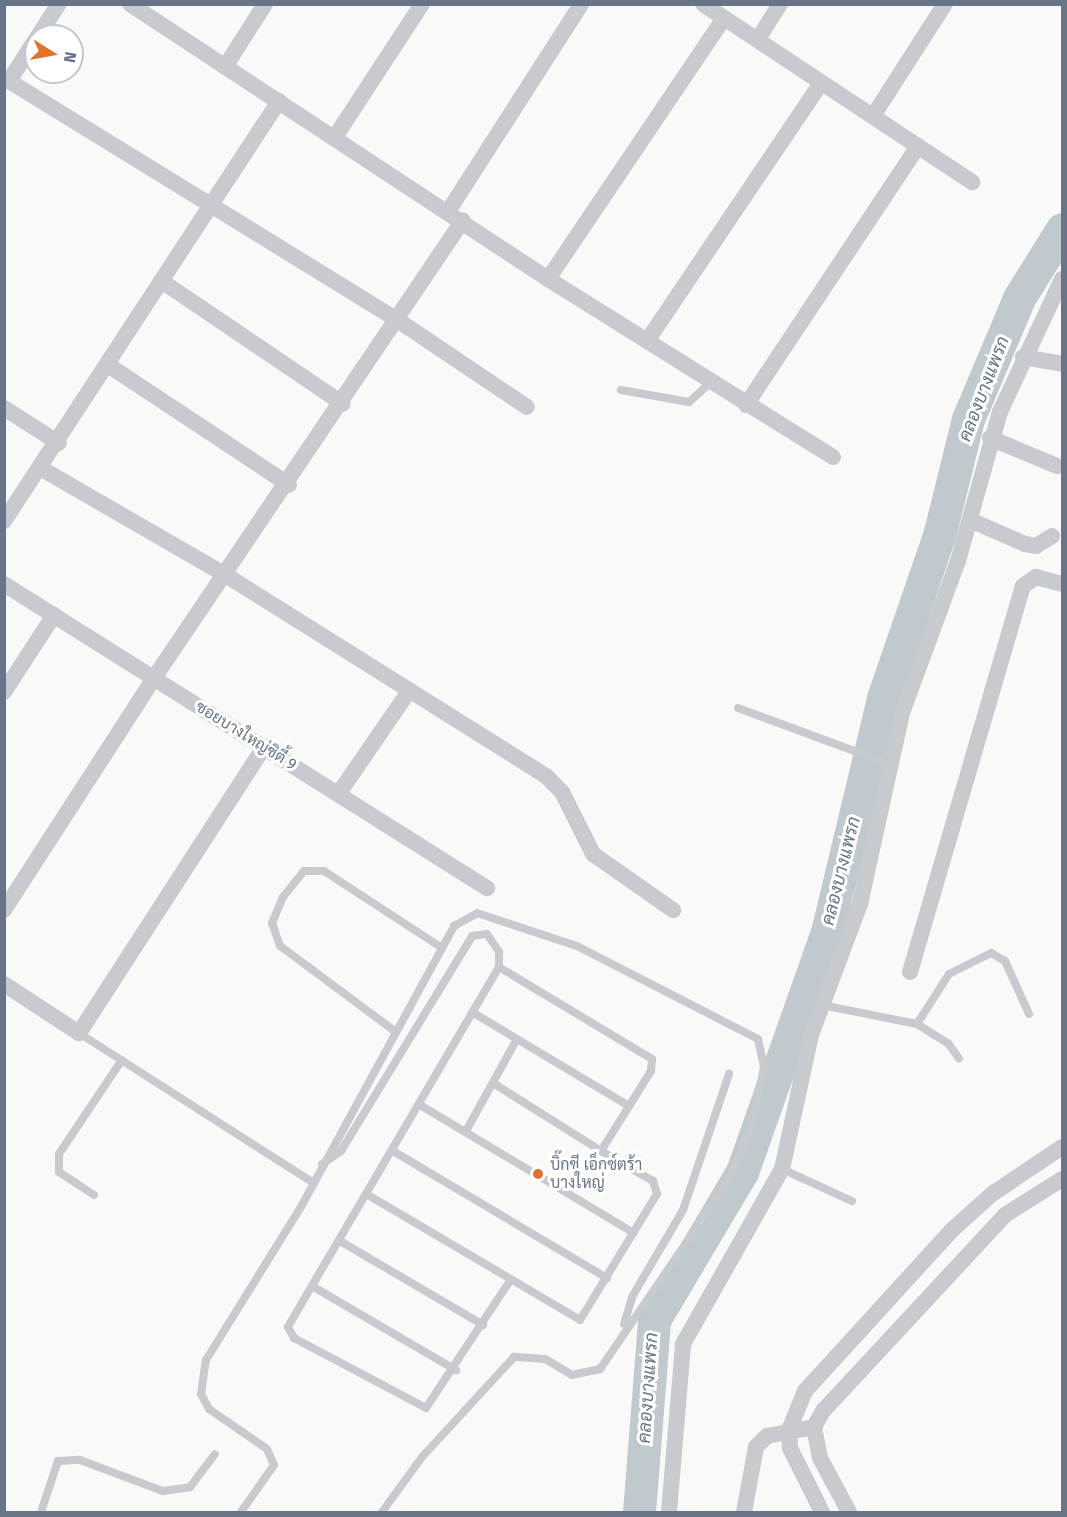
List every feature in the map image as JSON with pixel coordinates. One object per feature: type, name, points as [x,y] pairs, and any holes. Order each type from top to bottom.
[{"type":"street","points":[[46,24],[59,4]]},
{"type":"street","points":[[130,4],[448,210],[548,279],[833,458]]},
{"type":"street","points":[[225,67],[265,4]]},
{"type":"street","points":[[335,137],[422,4]]},
{"type":"street","points":[[448,210],[581,4]]},
{"type":"street","points":[[703,4],[972,182]]},
{"type":"street","points":[[758,39],[780,4]]},
{"type":"street","points":[[873,116],[945,4]]},
{"type":"street","points":[[548,279],[724,18]]},
{"type":"street","points":[[24,58],[7,85],[399,321],[527,407]]},
{"type":"street","points":[[647,341],[821,82]]},
{"type":"street","points":[[4,520],[42,469],[279,101]]},
{"type":"street","points":[[746,405],[918,146]]},
{"type":"street","points":[[4,910],[154,678],[224,574],[289,485],[399,321],[463,220]]},
{"type":"street","points":[[669,1512],[683,1344],[782,1169],[822,1005],[860,904],[884,761],[970,520],[990,438],[1023,357],[1062,279]]},
{"type":"street","points":[[163,282],[343,404]]},
{"type":"street","points":[[1023,357],[1062,364]]},
{"type":"street","points":[[108,365],[289,485]]},
{"type":"street","points":[[4,408],[59,443]]},
{"type":"street","points":[[990,438],[1058,466]]},
{"type":"street","points":[[42,469],[224,574],[547,777],[562,792],[592,854],[673,910]]},
{"type":"street","points":[[970,520],[1025,544],[1036,546],[1052,536]]},
{"type":"street","points":[[910,972],[1023,586],[1036,577],[1062,584]]},
{"type":"street","name":"ซอยบางใหญ่ซิตี้ 9","points":[[4,584],[487,888]]},
{"type":"street","points":[[4,692],[54,615]]},
{"type":"street","points":[[339,793],[408,690]]},
{"type":"street","points":[[7,990],[79,1033],[264,747]]},
{"type":"street","points":[[822,1512],[790,1448],[789,1430],[805,1390],[952,1230],[992,1194],[1062,1147]]},
{"type":"street","points":[[744,1512],[756,1447],[767,1436],[814,1427],[909,1314],[1005,1215],[1062,1179]]},
{"type":"street","points":[[814,1427],[820,1458],[849,1512]]},
{"type":"lane","points":[[621,390],[689,402],[711,382]]},
{"type":"lane","points":[[738,708],[884,761]]},
{"type":"lane","points":[[396,1032],[280,946],[272,923],[283,897],[304,871],[324,871],[442,948]]},
{"type":"lane","points":[[241,1512],[274,1465],[267,1449],[209,1409],[201,1394],[206,1360],[312,1182],[454,926],[477,913],[520,924],[578,946],[750,1034],[764,1050],[752,1127],[729,1180],[600,1369],[572,1375],[545,1359],[514,1358],[422,1457],[382,1512]]},
{"type":"lane","points":[[320,1166],[341,1151],[471,936],[487,934],[499,952],[499,967],[368,1195],[288,1327],[294,1338],[417,1407],[434,1402],[509,1282]]},
{"type":"lane","points":[[917,1024],[949,974],[991,953],[1005,962],[1029,1014]]},
{"type":"lane","points":[[499,967],[645,1051],[652,1059],[651,1071],[601,1151]]},
{"type":"lane","points":[[822,1005],[917,1024],[948,1043],[959,1059]]},
{"type":"lane","points":[[472,1012],[629,1106]]},
{"type":"lane","points":[[79,1033],[312,1182]]},
{"type":"lane","points":[[466,1131],[517,1039]]},
{"type":"lane","points":[[94,1195],[59,1172],[59,1154],[122,1060]]},
{"type":"lane","points":[[622,1334],[632,1297],[684,1210],[729,1074]]},
{"type":"lane","points":[[368,1195],[509,1282],[580,1320],[634,1233],[657,1186],[493,1083]]},
{"type":"lane","points":[[420,1105],[634,1233]]},
{"type":"lane","points":[[393,1151],[607,1278]]},
{"type":"lane","points":[[782,1169],[852,1201]]},
{"type":"lane","points":[[340,1242],[483,1325]]},
{"type":"lane","points":[[312,1286],[456,1370]]},
{"type":"lane","points":[[41,1512],[58,1461],[81,1460],[163,1491],[190,1487],[215,1454]]},
{"type":"waterway","name":"คลองบางแพรก","points":[[639,1512],[654,1320],[742,1172],[827,932],[883,698],[940,532],[968,419],[1019,298],[1062,229]]},
{"type":"place","name":"บิ๊กซี เอ็กซ์ตร้า บางใหญ่","points":[[538,1174]]}]
